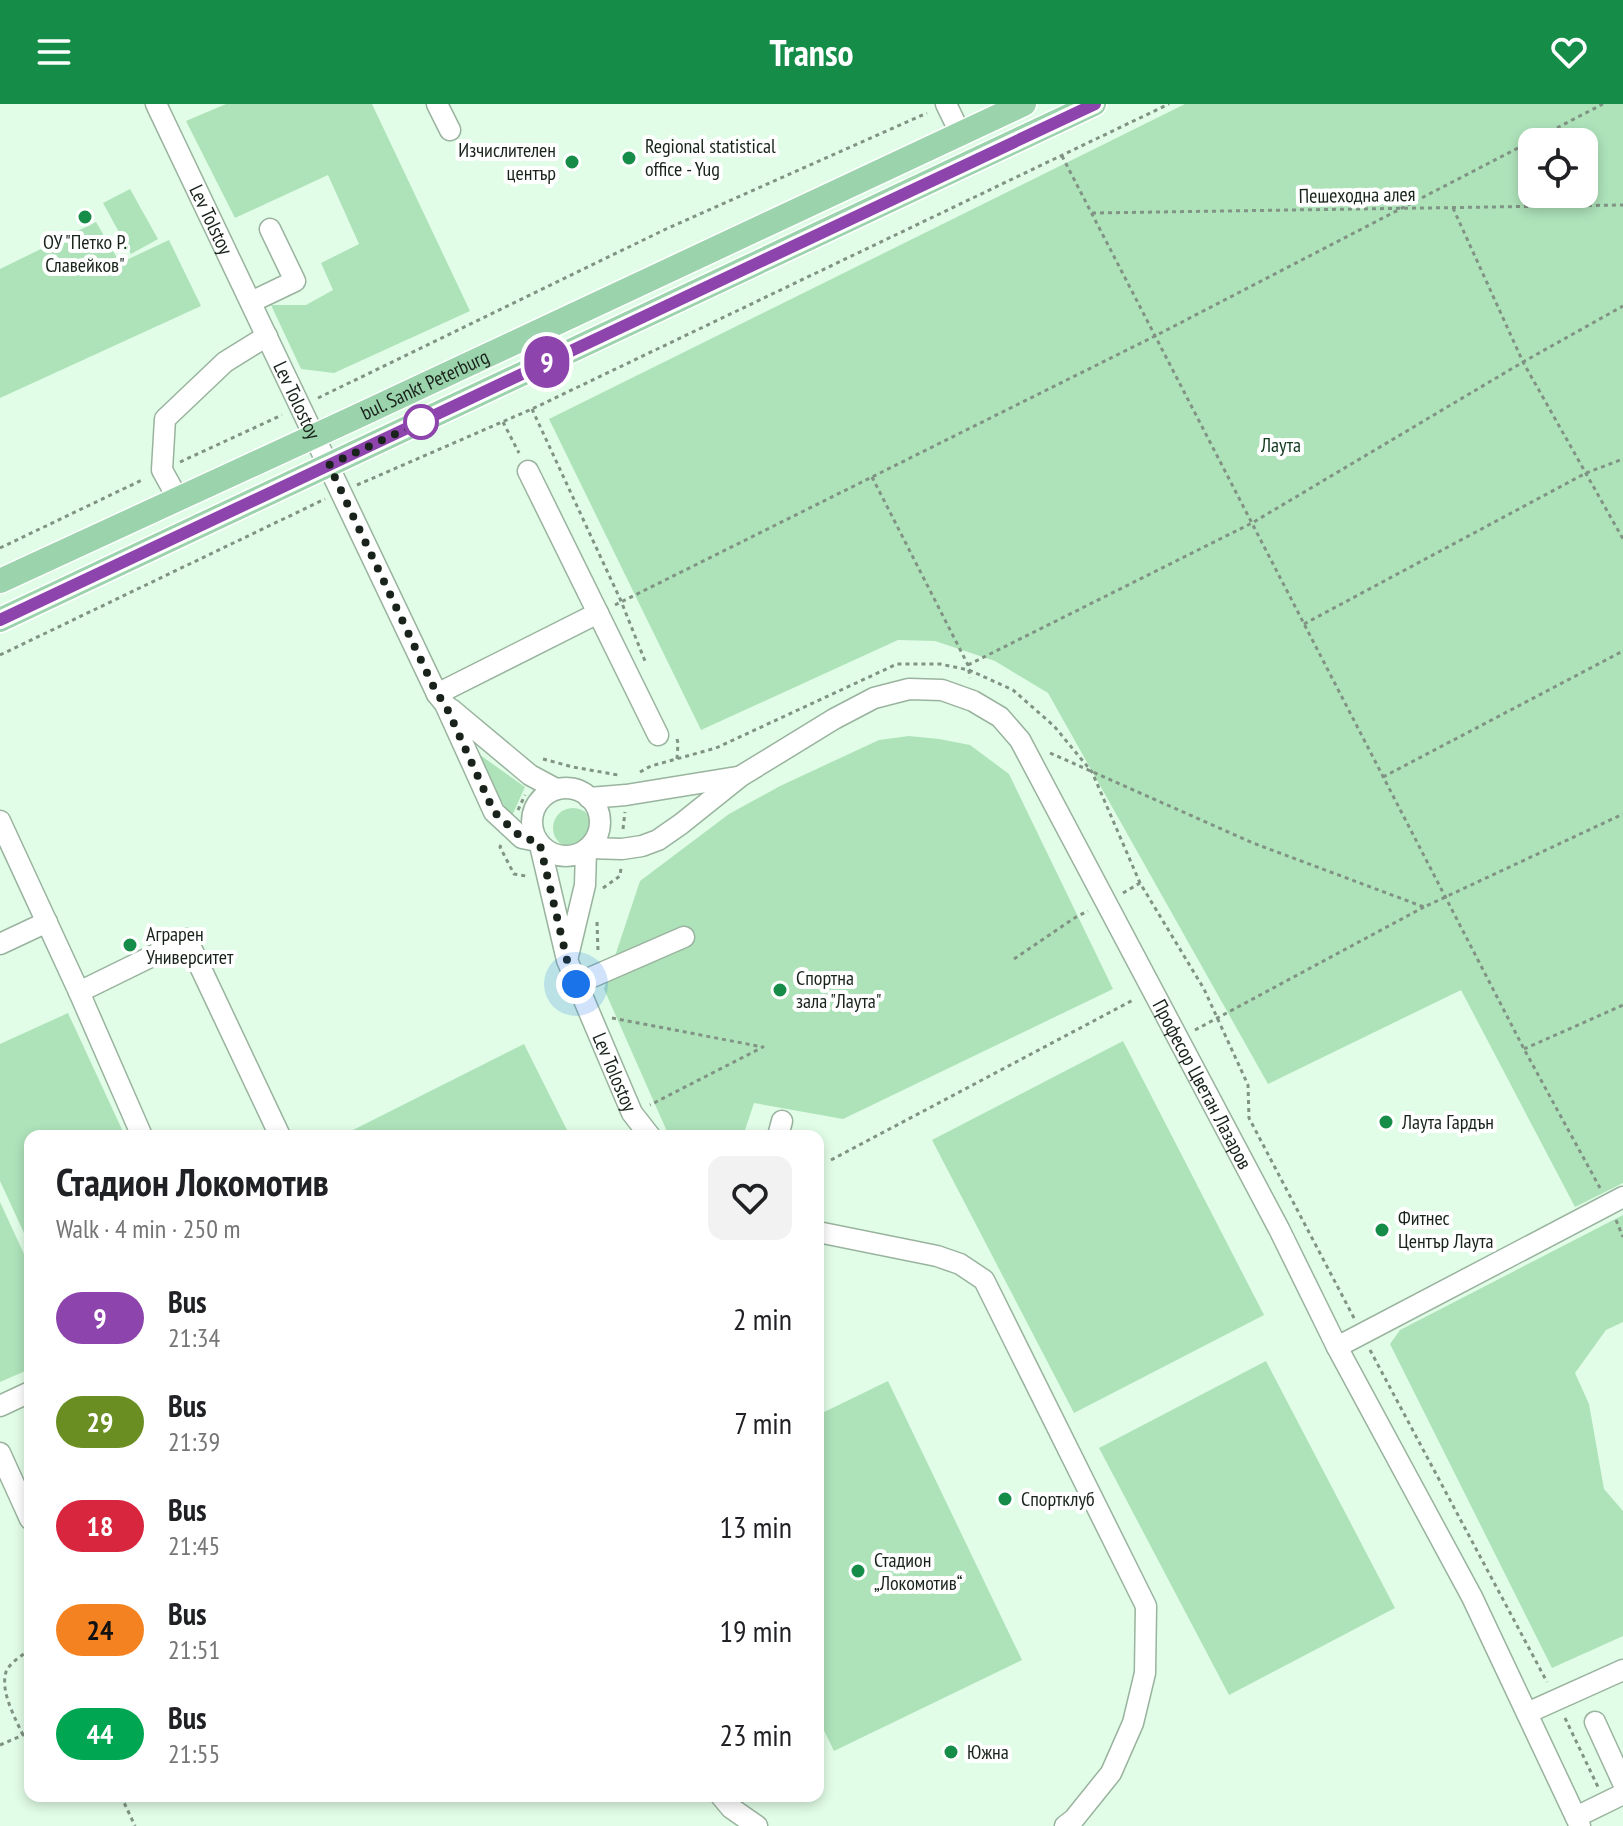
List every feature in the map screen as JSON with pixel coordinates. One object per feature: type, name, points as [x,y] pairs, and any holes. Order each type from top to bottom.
[{"type":"main road","name":"bul. Sankt Peterburg","points":[[0,581],[961,135],[999,109],[1024,104]]},
{"type":"main road","name":"bul. Sankt Peterburg","points":[[0,620],[1094,104]]},
{"type":"street","name":"Lev Tolstoy","points":[[156,104],[267,336]]},
{"type":"street","points":[[437,104],[450,130]]},
{"type":"street","points":[[946,104],[961,135]]},
{"type":"street","points":[[251,302],[295,281],[270,229]]},
{"type":"street","points":[[178,499],[162,470],[165,419],[225,362],[267,336]]},
{"type":"street","name":"Lev Tolostoy","points":[[267,336],[341,492]]},
{"type":"street","points":[[528,471],[598,613],[665,732]]},
{"type":"street","points":[[341,492],[494,812],[522,838],[538,843]]},
{"type":"street","points":[[441,699],[598,613]]},
{"type":"street","name":"Професор Цветан Лазаров","points":[[587,849],[622,849],[658,840],[741,776],[874,698],[909,689],[942,690],[973,701],[1000,717],[1020,740],[1279,1229],[1337,1347],[1472,1597],[1578,1821]]},
{"type":"street","points":[[441,699],[530,775],[556,789],[574,789],[589,798],[595,805],[600,823],[598,833],[587,849],[577,854],[567,856],[548,852],[538,843],[532,831],[533,810],[539,801],[556,789]]},
{"type":"street","name":"Професор Цветан Лазаров","points":[[589,798],[741,776]]},
{"type":"street","points":[[0,821],[139,1130]]},
{"type":"street","name":"Lev Tolostoy","points":[[538,843],[567,960],[632,1113],[645,1130]]},
{"type":"street","points":[[567,960],[593,887],[587,849]]},
{"type":"street","points":[[0,944],[47,922]]},
{"type":"street","points":[[576,984],[684,937]]},
{"type":"street","points":[[79,992],[187,939],[277,1130]]},
{"type":"street","points":[[631,1130],[632,1113]]},
{"type":"street","points":[[1337,1347],[1616,1200]]},
{"type":"street","points":[[824,1233],[937,1256],[960,1264],[984,1280],[1146,1606],[1145,1673],[1133,1723],[1111,1773],[1065,1826]]},
{"type":"street","points":[[0,1406],[24,1395]]},
{"type":"street","points":[[0,1453],[24,1506]]},
{"type":"street","points":[[1527,1713],[1623,1670]]},
{"type":"street","points":[[1595,1722],[1623,1783]]},
{"type":"street","points":[[1578,1821],[1623,1794]]},
{"type":"street","points":[[726,1802],[757,1826]]},
{"type":"path","points":[[0,548],[666,229],[946,104]]},
{"type":"path","points":[[0,655],[341,492],[532,409],[1169,104]]},
{"type":"path","points":[[598,613],[1155,336],[1603,104]]},
{"type":"path","points":[[1062,156],[1524,1049],[1616,1200]]},
{"type":"path","name":"Пешеходна алея","points":[[1092,213],[1623,205]]},
{"type":"path","points":[[1453,208],[1523,362],[1623,539]]},
{"type":"path","points":[[872,477],[968,665],[1252,523],[1623,306]]},
{"type":"path","points":[[532,409],[621,601],[650,672]]},
{"type":"path","points":[[503,422],[528,471]]},
{"type":"path","points":[[1304,624],[1586,473],[1623,459]]},
{"type":"path","points":[[1383,777],[1623,651]]},
{"type":"path","points":[[665,732],[678,743],[677,759]]},
{"type":"path","points":[[1020,740],[1253,843],[1424,907]]},
{"type":"path","points":[[548,879],[514,874],[500,847],[529,787],[530,775],[541,758],[630,777]]},
{"type":"path","points":[[1179,1039],[1424,907],[1623,814]]},
{"type":"path","points":[[1014,959],[1076,917],[1140,883]]},
{"type":"path","points":[[831,1160],[1153,990]]},
{"type":"path","points":[[1524,1049],[1623,1005]]},
{"type":"path","points":[[589,1013],[763,1047],[632,1113]]},
{"type":"path","points":[[0,1745],[23,1735],[6,1701],[5,1674],[24,1654]]},
{"type":"path","points":[[124,1802],[135,1826]]},
{"type":"green space","points":[[226,104],[372,104],[470,311],[334,373],[301,369],[271,305],[306,305],[333,290],[321,263],[359,244],[328,175],[235,218],[186,121]]},
{"type":"green space","name":"Лаута","points":[[1185,104],[1623,104],[1623,1183],[1575,1207],[1461,990],[1268,1084],[1048,693],[995,661],[935,641],[898,640],[701,730],[549,419]]},
{"type":"green space","points":[[130,189],[158,239],[131,254],[103,203]]},
{"type":"green space","points":[[96,222],[120,263],[169,240],[201,306],[0,398],[0,269]]},
{"type":"green space","points":[[909,736],[970,745],[1009,774],[1113,989],[843,1119],[754,1103],[745,1130],[666,1130],[604,989],[640,881],[729,814],[780,786],[879,740]]},
{"type":"green space","points":[[480,755],[525,787],[511,818],[479,761]]},
{"type":"green space","points":[[573,808],[587,814],[593,828],[587,842],[573,848],[559,842],[553,828],[559,814]]},
{"type":"green space","points":[[68,1013],[122,1130],[24,1130],[24,1233],[0,1181],[0,1044]]},
{"type":"green space","points":[[1123,1041],[1264,1315],[1074,1413],[932,1140]]},
{"type":"green space","points":[[524,1044],[567,1130],[353,1130]]},
{"type":"green space","points":[[0,1202],[24,1254],[24,1372],[0,1382]]},
{"type":"green space","points":[[1623,1215],[1623,1322],[1606,1330],[1575,1373],[1589,1404],[1604,1489],[1623,1511],[1623,1636],[1552,1668],[1390,1344],[1400,1330]]},
{"type":"green space","points":[[1266,1361],[1395,1608],[1229,1695],[1099,1448]]},
{"type":"green space","points":[[888,1381],[1022,1660],[834,1751],[824,1730],[824,1412]]},
{"type":"bus line","name":"9","points":[[0,620],[1095,104]]},
{"type":"place","name":"Regional statistical office - Yug","points":[[629,158]]},
{"type":"place","name":"Изчислителен център","points":[[572,162]]},
{"type":"place","name":"ОУ \"Петко Р. Славейков\"","points":[[85,217]]},
{"type":"place","name":"Аграрен Университет","points":[[130,945]]},
{"type":"place","name":"Спортна зала \"Лаута\"","points":[[780,990]]},
{"type":"place","name":"Лаута Гардън","points":[[1386,1122]]},
{"type":"place","name":"Фитнес Център Лаута","points":[[1382,1230]]},
{"type":"place","name":"Спортклуб","points":[[1005,1499]]},
{"type":"place","name":"Стадион „Локомотив“","points":[[858,1571]]},
{"type":"place","name":"Южна","points":[[951,1752]]},
{"type":"route","points":[[421,422],[329,465],[494,812],[522,838],[537,841],[540,845],[567,960],[576,984]]}]
